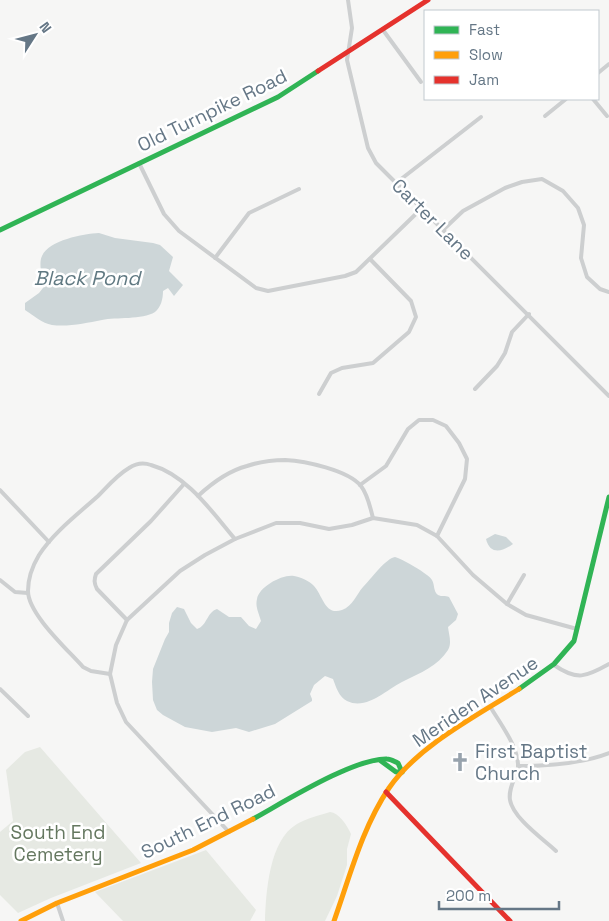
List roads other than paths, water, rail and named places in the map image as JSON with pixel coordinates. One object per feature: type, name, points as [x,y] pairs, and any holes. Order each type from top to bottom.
[{"type":"main road","name":"Old Turnpike Road","points":[[0,230],[278,97],[428,0]]},
{"type":"main road","name":"Meriden Avenue","points":[[334,921],[368,827],[386,792],[402,772],[427,749],[491,708],[554,665],[565,655],[574,641],[609,497]]},
{"type":"main road","name":"South End Road","points":[[20,921],[57,903],[193,850],[230,832],[327,778],[362,764],[381,761],[396,772],[402,772]]},
{"type":"main road","points":[[386,792],[510,921]]},
{"type":"street","name":"Carter Lane","points":[[348,0],[352,28],[347,60],[368,148],[376,163],[609,396]]},
{"type":"street","points":[[383,30],[421,82]]},
{"type":"street","points":[[599,72],[609,64]]},
{"type":"street","points":[[545,116],[565,100]]},
{"type":"street","points":[[594,100],[608,116]]},
{"type":"street","points":[[396,183],[481,117]]},
{"type":"street","points":[[139,163],[164,214],[179,231],[256,288],[268,291],[356,272],[422,208]]},
{"type":"street","points":[[444,229],[463,211],[505,188],[522,182],[542,180],[563,191],[578,208],[584,225],[581,258],[588,277],[600,289],[609,292]]},
{"type":"street","points":[[215,258],[249,213],[299,188]]},
{"type":"street","points":[[319,394],[332,373],[342,368],[373,363],[409,332],[416,317],[411,301],[370,259]]},
{"type":"street","points":[[474,389],[497,366],[512,332],[529,314]]},
{"type":"street","points":[[360,485],[386,466],[408,429],[419,420],[433,420],[446,426],[459,443],[467,459],[465,480],[436,536]]},
{"type":"street","points":[[198,496],[227,474],[245,466],[285,460],[318,466],[343,474],[360,485],[370,504],[373,518]]},
{"type":"street","points":[[110,674],[91,671],[83,667],[37,615],[28,593],[30,576],[38,557],[49,542],[122,473],[137,464],[151,465],[170,474],[184,484],[198,496],[235,539]]},
{"type":"street","points":[[127,620],[97,588],[94,578],[151,521],[184,484]]},
{"type":"street","points":[[0,490],[49,542]]},
{"type":"street","points":[[230,832],[126,722],[117,703],[110,674],[116,645],[127,620],[180,570],[205,555],[235,539],[276,523],[300,524],[329,529],[352,525],[373,518],[417,525],[436,536],[473,575],[507,604],[526,614],[577,629]]},
{"type":"street","points":[[507,604],[524,575]]},
{"type":"street","points":[[0,580],[15,592],[28,593]]},
{"type":"street","points":[[554,665],[566,674],[579,676],[595,672],[609,664]]},
{"type":"street","points":[[0,689],[28,716]]},
{"type":"street","points":[[491,708],[513,746],[518,766],[511,788],[510,801],[516,813],[556,852]]},
{"type":"street","points":[[518,766],[543,766],[609,753]]},
{"type":"street","points":[[57,903],[63,921]]},
{"type":"water","name":"Black Pond","points":[[99,233],[115,238],[160,245],[173,257],[169,271],[183,285],[174,296],[168,288],[163,291],[159,308],[150,315],[71,325],[52,325],[45,323],[25,310],[25,303],[43,288],[40,263],[46,250],[67,239]]},
{"type":"water","points":[[495,534],[506,537],[513,544],[505,549],[493,550],[486,539]]},
{"type":"water","points":[[395,557],[430,577],[436,593],[439,596],[449,597],[458,614],[456,620],[448,627],[450,642],[448,650],[444,656],[428,668],[370,701],[362,703],[355,703],[344,699],[338,692],[333,679],[325,676],[314,685],[310,694],[312,701],[275,724],[249,732],[236,728],[212,732],[185,727],[157,710],[153,700],[153,669],[169,632],[172,613],[177,607],[184,609],[191,623],[197,629],[217,609],[229,617],[241,617],[249,626],[256,629],[261,621],[256,605],[259,594],[272,582],[283,577],[294,576],[312,584],[328,608],[336,611],[342,610],[352,603],[363,587],[383,565]]},
{"type":"place","name":"First Baptist Church","points":[[460,762]]},
{"type":"park label","name":"South End Cemetery","points":[[58,843]]}]
